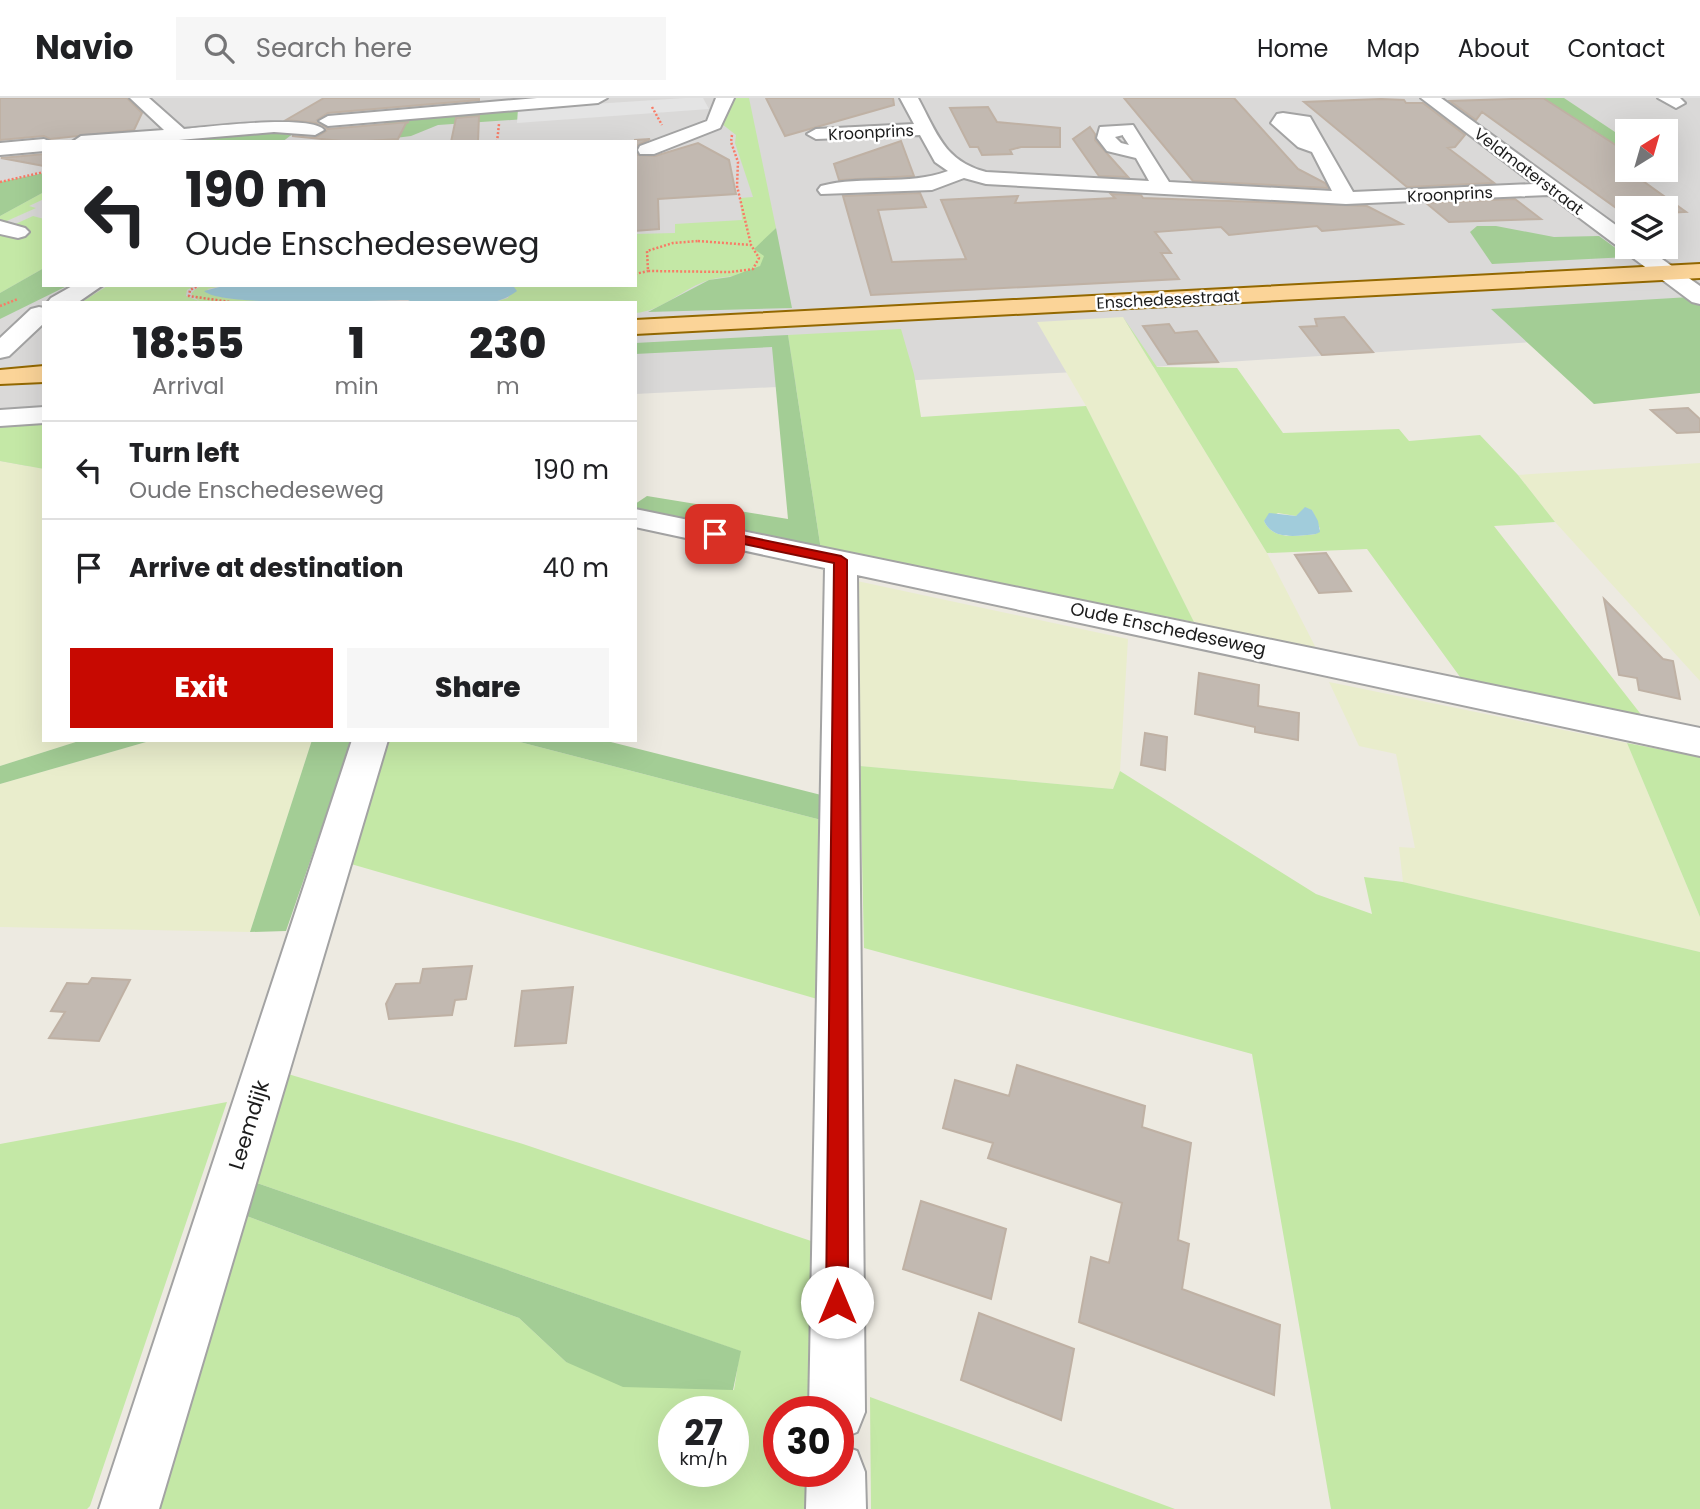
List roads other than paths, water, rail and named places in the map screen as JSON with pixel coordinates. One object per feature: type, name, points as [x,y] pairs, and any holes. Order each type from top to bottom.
[{"type":"main road","name":"Enschedesestraat","points":[[637,327],[1700,271]]},
{"type":"main road","points":[[3,364],[42,364]]},
{"type":"main road","points":[[3,364],[42,374]]},
{"type":"street","points":[[139,98],[178,133]]},
{"type":"street","points":[[302,140],[365,98]]},
{"type":"street","points":[[103,140],[178,133],[322,126],[598,98]]},
{"type":"street","points":[[647,150],[714,124],[725,98]]},
{"type":"street","name":"Kroonprins","points":[[909,98],[942,158],[963,172],[1014,181],[1346,198],[1555,189]]},
{"type":"street","name":"Veldmaterstraat","points":[[1430,98],[1615,235]]},
{"type":"street","name":"Kroonprins","points":[[816,134],[927,129]]},
{"type":"street","points":[[0,149],[42,145]]},
{"type":"street","points":[[1318,148],[1346,198]]},
{"type":"street","points":[[1142,154],[1163,188]]},
{"type":"street","points":[[828,190],[855,186],[932,184],[963,172]]},
{"type":"street","name":"Veldmaterstraat","points":[[1647,259],[1700,297]]},
{"type":"street","points":[[62,301],[88,287]]},
{"type":"street","points":[[0,333],[42,312]]},
{"type":"street","points":[[3,364],[42,315]]},
{"type":"street","points":[[0,418],[42,415]]},
{"type":"street","name":"Oude Enschedeseweg","points":[[637,517],[1700,742]]},
{"type":"street","points":[[837,1396],[841,560]]},
{"type":"street","name":"Leemdijk","points":[[129,1509],[369,742]]},
{"type":"street","points":[[836,1487],[836,1509]]},
{"type":"water","points":[[219,287],[514,287],[517,291],[497,301],[268,301],[239,300],[204,291]]},
{"type":"water","points":[[1305,507],[1312,510],[1318,521],[1320,532],[1316,534],[1286,536],[1273,532],[1264,521],[1269,513],[1296,516]]}]
